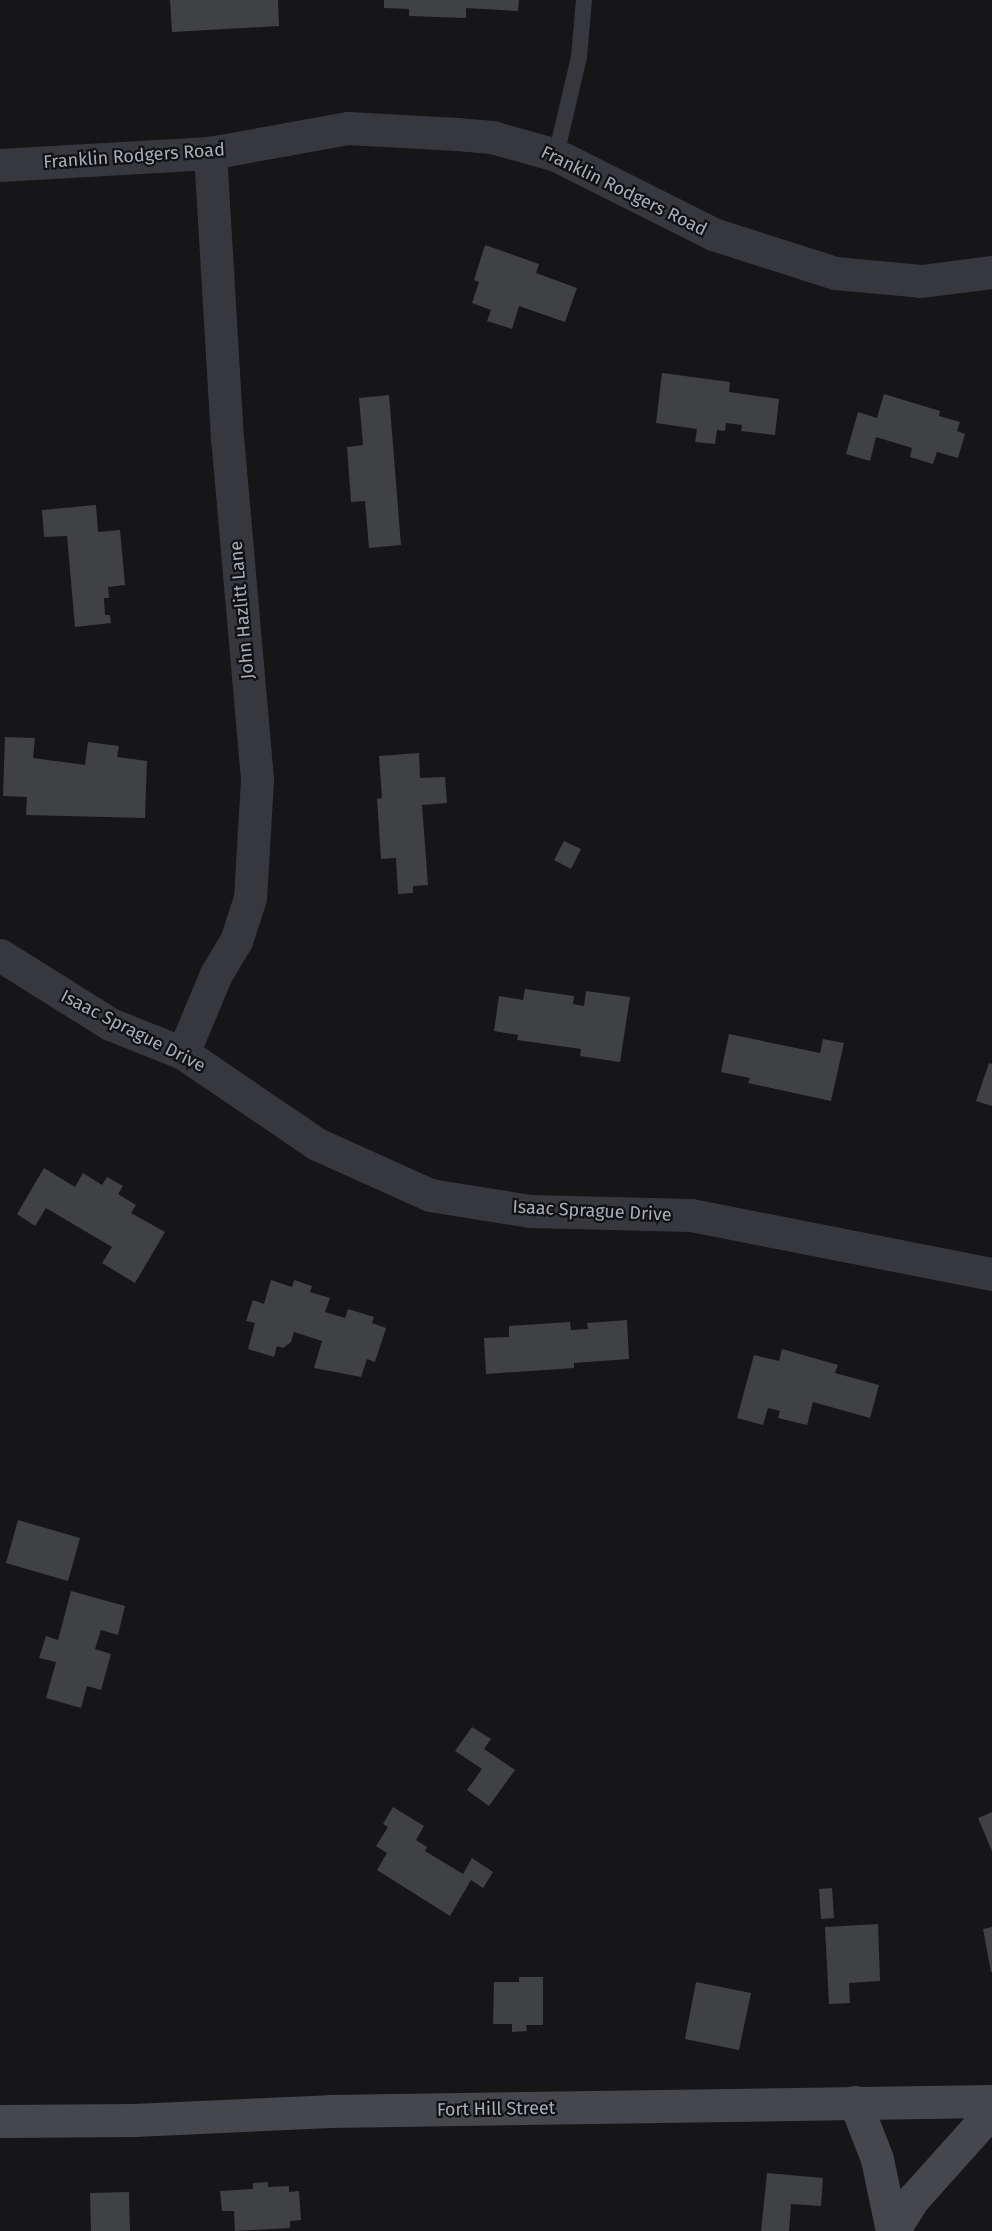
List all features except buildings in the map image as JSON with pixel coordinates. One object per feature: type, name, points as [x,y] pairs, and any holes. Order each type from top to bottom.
[{"type":"main road","name":"Fort Hill Street","points":[[0,2121],[992,2101]]},
{"type":"main road","points":[[855,2102],[877,2159],[892,2231]]},
{"type":"main road","points":[[892,2231],[914,2198],[992,2111]]},
{"type":"street","name":"Franklin Rodgers Road","points":[[0,165],[210,153],[348,128],[492,137],[556,155],[713,234],[835,273],[921,281],[992,272]]},
{"type":"street","name":"John Hazlitt Lane","points":[[183,1053],[216,974],[236,941],[250,898],[257,779],[227,439],[210,153]]},
{"type":"street","name":"Isaac Sprague Drive","points":[[0,955],[110,1023],[183,1053],[317,1144],[430,1195],[530,1211],[691,1215],[992,1274]]},
{"type":"lane","points":[[556,155],[579,57],[584,0]]}]
